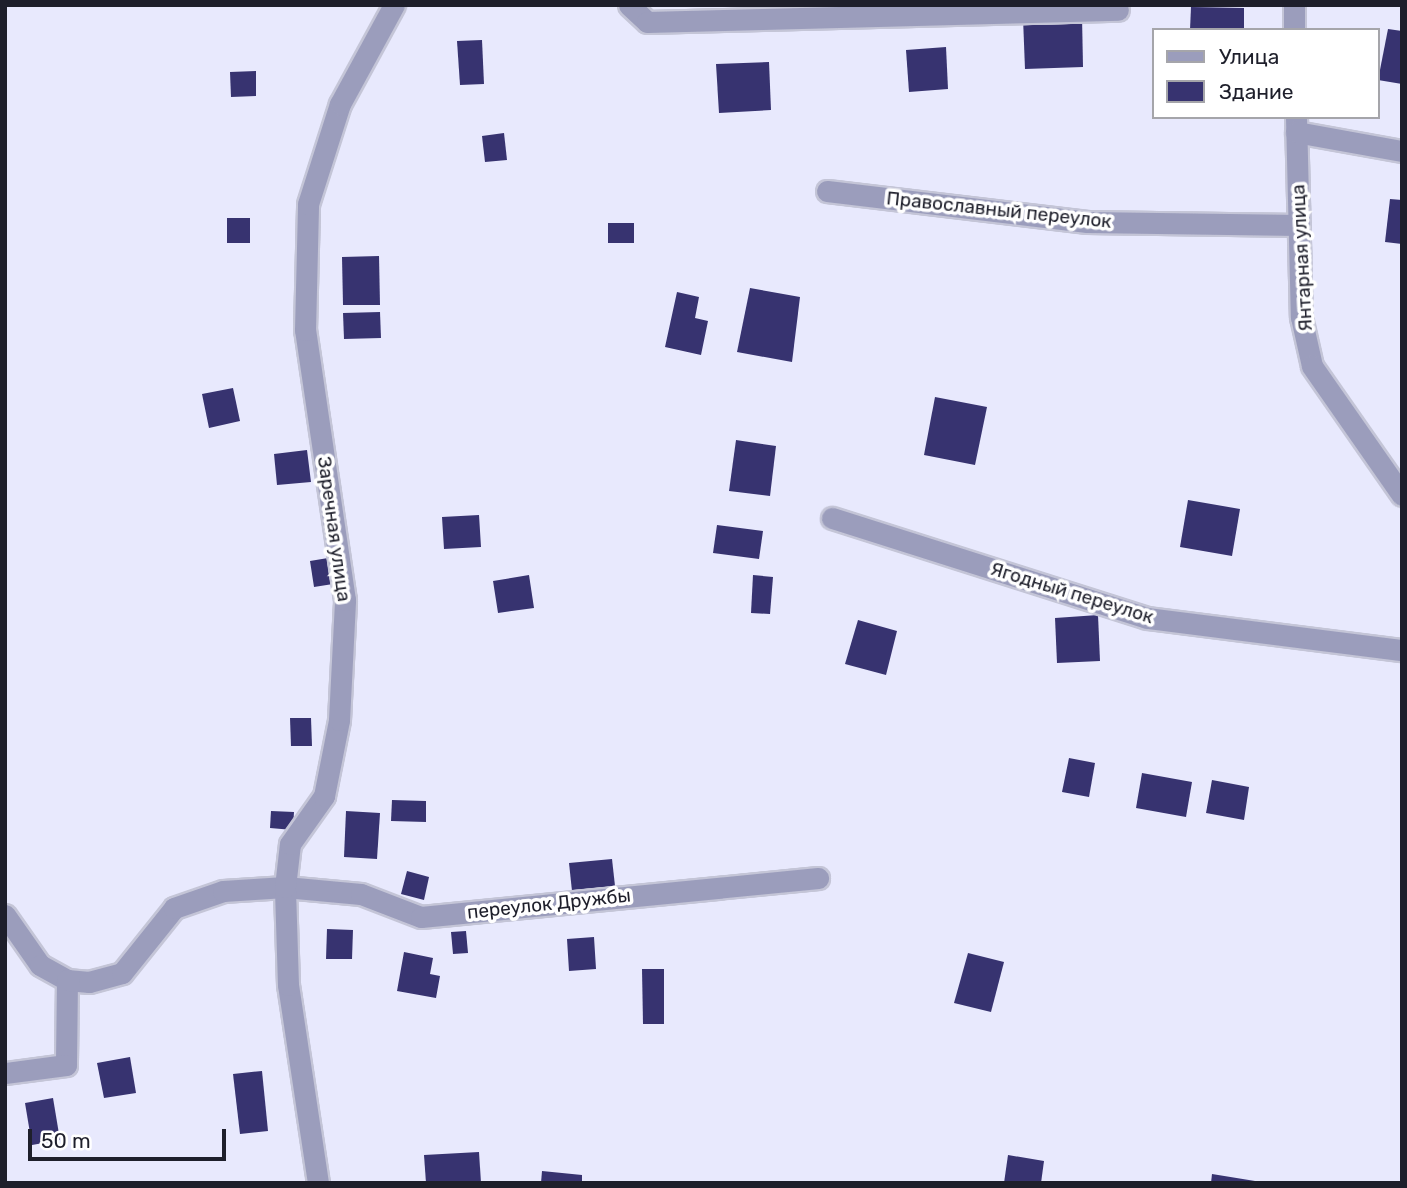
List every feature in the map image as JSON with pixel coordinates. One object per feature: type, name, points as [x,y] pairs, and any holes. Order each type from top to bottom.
[{"type":"street","name":"Заречная улица","points":[[318,1183],[288,985],[285,887],[290,844],[324,796],[339,720],[345,600],[305,330],[308,204],[340,104],[394,5]]},
{"type":"street","points":[[629,5],[647,22],[1118,10]]},
{"type":"street","points":[[1294,5],[1294,28]]},
{"type":"street","points":[[1296,125],[1402,151]]},
{"type":"street","name":"Янтарная улица","points":[[1296,125],[1301,317],[1312,366],[1402,495]]},
{"type":"street","name":"Православный переулок","points":[[827,191],[1087,222],[1299,225]]},
{"type":"street","name":"Ягодный переулок","points":[[832,519],[1147,618],[1402,650]]},
{"type":"street","name":"переулок Дружбы","points":[[67,980],[89,982],[122,973],[174,908],[222,891],[285,887],[361,894],[421,917],[818,878]]},
{"type":"street","points":[[5,915],[40,965],[67,980],[66,1065],[5,1073]]},
{"type":"building","points":[[1191,7],[1244,8],[1244,28],[1190,28]]},
{"type":"building","points":[[1082,16],[1083,67],[1025,69],[1023,18]]},
{"type":"building","points":[[1388,29],[1402,31],[1402,84],[1379,80]]},
{"type":"building","points":[[482,40],[484,84],[460,85],[457,41]]},
{"type":"building","points":[[946,47],[948,89],[909,92],[906,50]]},
{"type":"building","points":[[769,62],[771,110],[719,113],[716,64]]},
{"type":"building","points":[[256,71],[256,96],[231,97],[230,72]]},
{"type":"building","points":[[504,133],[507,160],[485,162],[482,136]]},
{"type":"building","points":[[1390,199],[1402,200],[1402,244],[1385,242]]},
{"type":"building","points":[[227,218],[250,218],[250,243],[227,243]]},
{"type":"building","points":[[608,223],[634,223],[634,243],[608,243]]},
{"type":"building","points":[[379,256],[380,305],[343,305],[342,257]]},
{"type":"building","points":[[750,288],[800,297],[792,362],[737,352]]},
{"type":"building","points":[[677,292],[699,297],[695,318],[708,321],[701,355],[665,347]]},
{"type":"building","points":[[380,312],[381,338],[344,339],[343,313]]},
{"type":"building","points":[[233,388],[240,421],[209,428],[202,394]]},
{"type":"building","points":[[935,397],[987,407],[975,465],[924,455]]},
{"type":"building","points":[[736,440],[776,446],[770,496],[729,491]]},
{"type":"building","points":[[307,450],[311,482],[277,485],[274,454]]},
{"type":"building","points":[[1188,500],[1240,509],[1232,556],[1180,547]]},
{"type":"building","points":[[479,515],[481,547],[444,549],[442,517]]},
{"type":"building","points":[[717,525],[763,531],[759,559],[713,553]]},
{"type":"building","points":[[328,558],[333,584],[314,587],[310,561]]},
{"type":"building","points":[[529,575],[534,608],[498,613],[493,581]]},
{"type":"building","points":[[753,575],[773,577],[770,614],[751,613]]},
{"type":"building","points":[[1098,615],[1100,661],[1057,663],[1055,618]]},
{"type":"building","points":[[858,620],[897,631],[886,675],[845,664]]},
{"type":"building","points":[[290,718],[311,718],[312,746],[291,746]]},
{"type":"building","points":[[1069,758],[1095,763],[1089,797],[1062,792]]},
{"type":"building","points":[[1142,773],[1192,782],[1186,817],[1136,808]]},
{"type":"building","points":[[1212,780],[1249,787],[1244,820],[1206,813]]},
{"type":"building","points":[[392,800],[426,801],[426,822],[391,821]]},
{"type":"building","points":[[271,811],[294,812],[293,830],[270,828]]},
{"type":"building","points":[[346,811],[380,813],[377,859],[344,857]]},
{"type":"building","points":[[612,859],[615,886],[572,891],[569,863]]},
{"type":"building","points":[[407,871],[429,877],[424,900],[401,894]]},
{"type":"building","points":[[327,929],[353,930],[352,959],[326,959]]},
{"type":"building","points":[[466,931],[468,953],[453,954],[451,932]]},
{"type":"building","points":[[594,937],[596,969],[569,971],[567,939]]},
{"type":"building","points":[[404,952],[433,958],[430,974],[440,976],[436,998],[397,991]]},
{"type":"building","points":[[968,953],[1004,962],[991,1012],[954,1003]]},
{"type":"building","points":[[642,969],[664,969],[664,1024],[643,1024]]},
{"type":"building","points":[[130,1057],[136,1093],[104,1098],[97,1063]]},
{"type":"building","points":[[262,1071],[268,1131],[240,1134],[233,1074]]},
{"type":"building","points":[[53,1098],[60,1140],[32,1145],[25,1103]]},
{"type":"building","points":[[479,1152],[481,1183],[426,1183],[424,1155]]},
{"type":"building","points":[[1008,1155],[1044,1161],[1041,1183],[1004,1183]]},
{"type":"building","points":[[542,1171],[582,1175],[582,1183],[541,1183]]},
{"type":"building","points":[[1212,1174],[1255,1181],[1255,1183],[1211,1183]]}]
